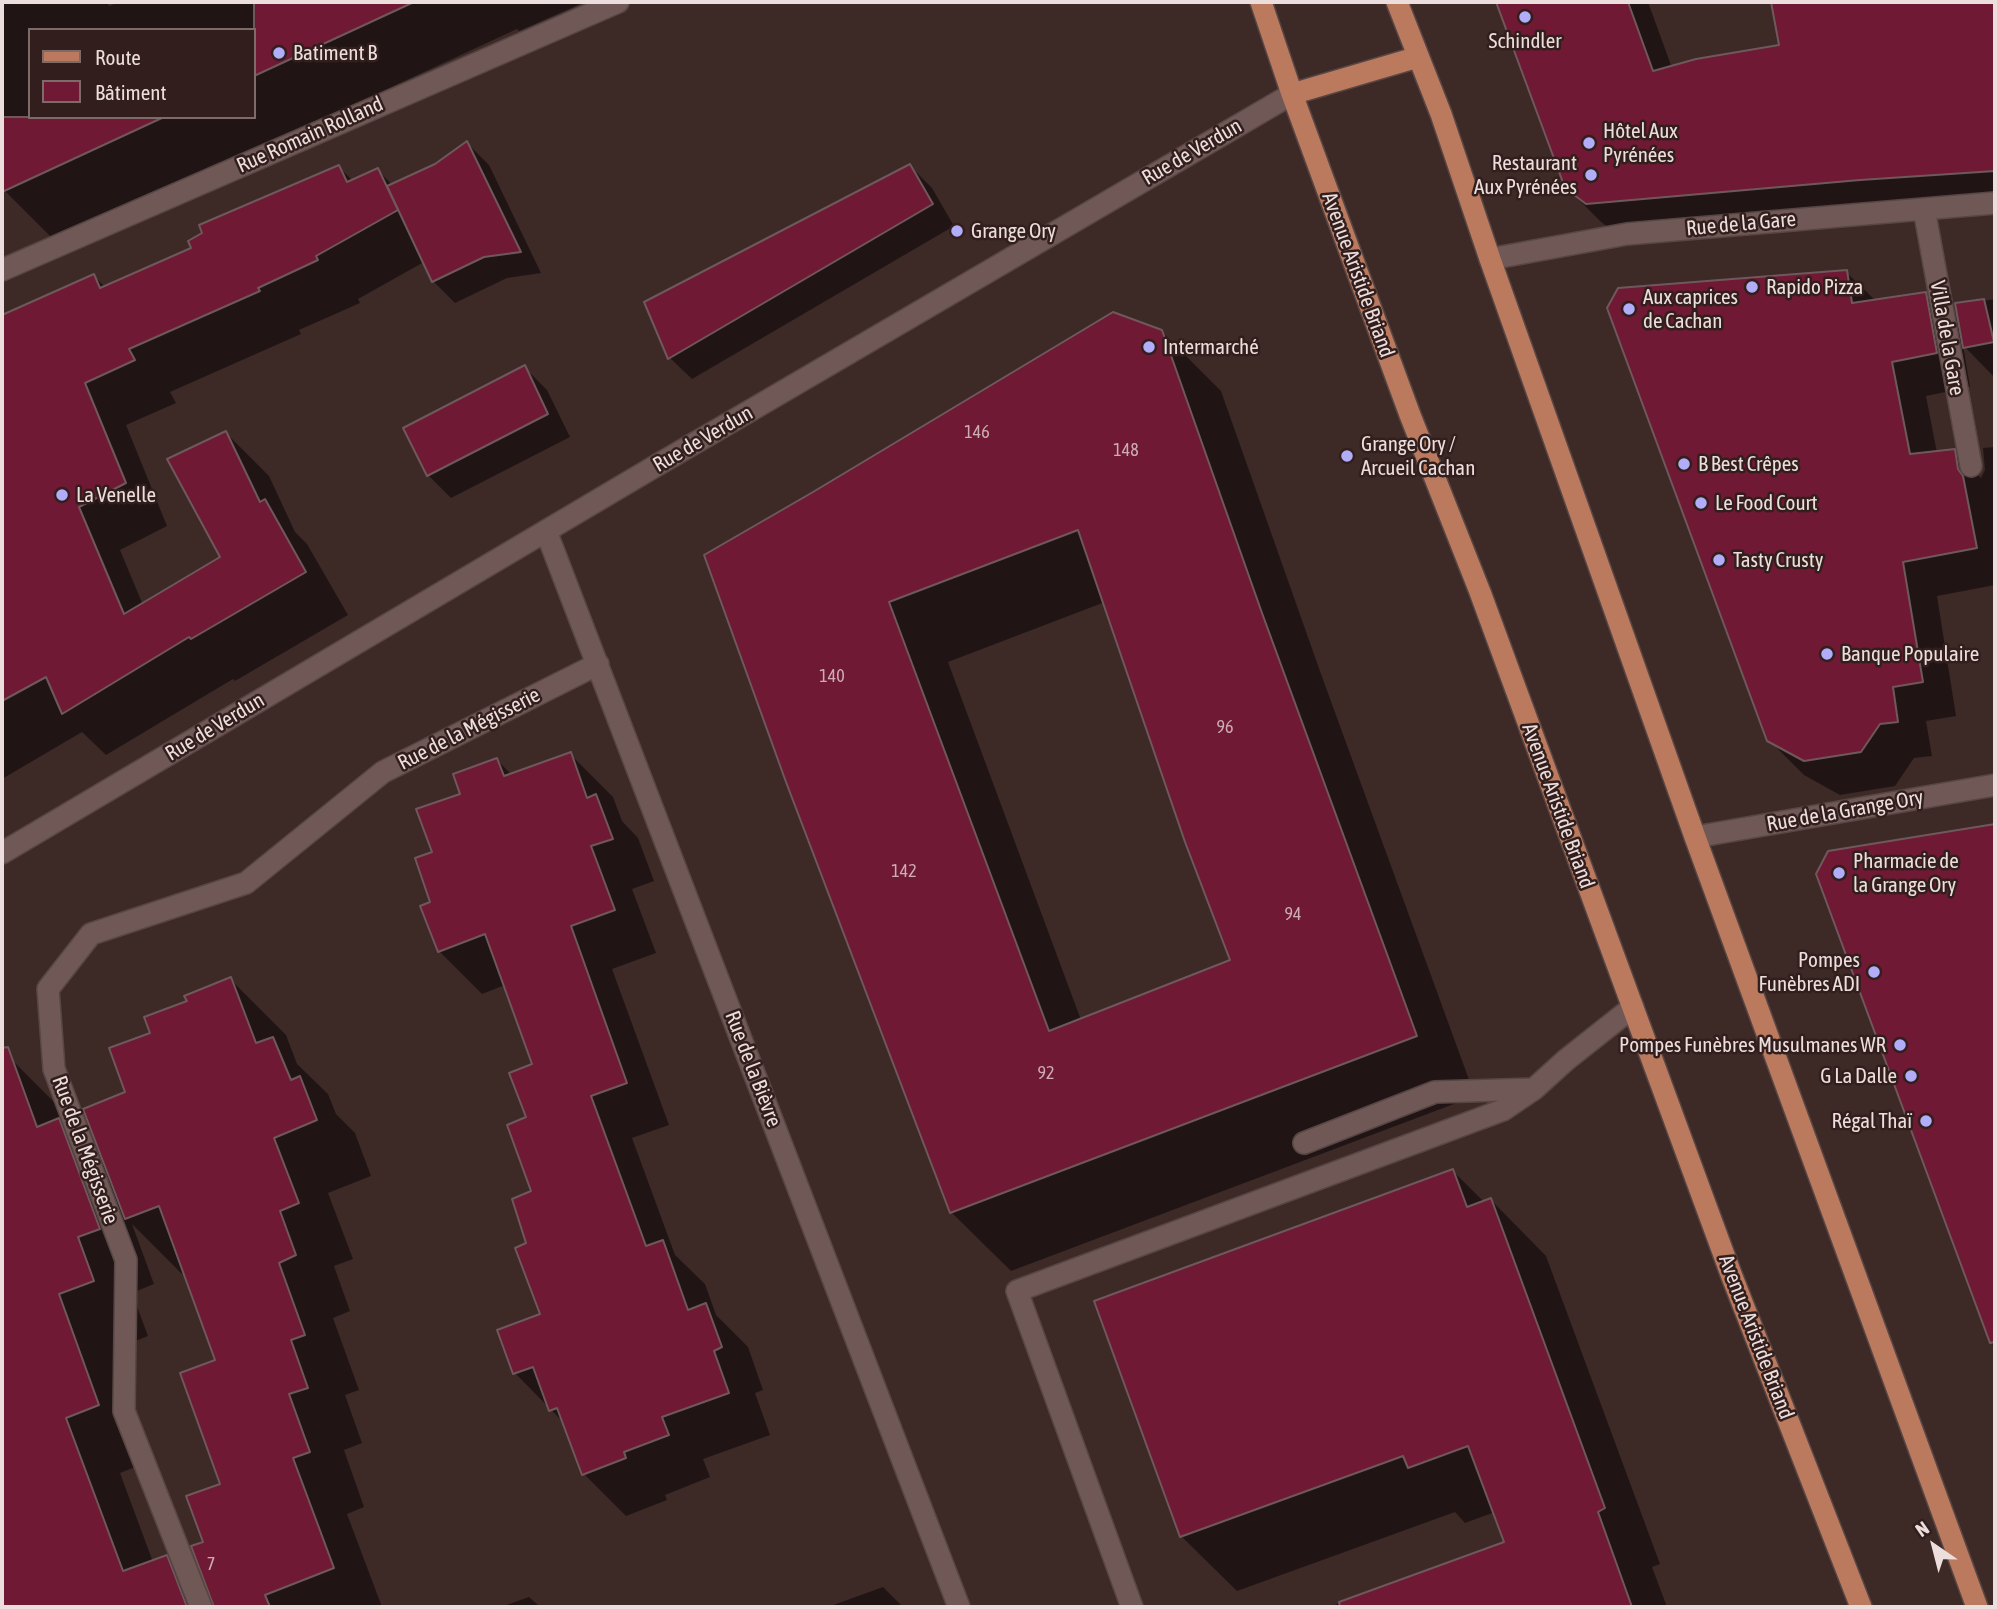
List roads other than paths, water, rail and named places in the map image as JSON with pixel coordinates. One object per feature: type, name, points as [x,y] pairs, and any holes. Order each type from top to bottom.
[{"type":"main road","name":"Avenue Aristide Briand","points":[[1261,2],[1410,415],[1480,592],[1731,1274],[1861,1607]]},
{"type":"main road","points":[[1397,2],[1440,114],[1695,837],[1977,1607]]},
{"type":"main road","name":"Rue de Verdun","points":[[1292,94],[1418,57]]},
{"type":"street","name":"Rue Romain Rolland","points":[[2,270],[618,2]]},
{"type":"street","name":"Rue de Verdun","points":[[2,853],[1292,94]]},
{"type":"street","name":"Rue de la Gare","points":[[1490,259],[1627,234],[1995,204]]},
{"type":"street","name":"Villa de la Gare","points":[[1924,209],[1971,466]]},
{"type":"street","name":"Rue de la Bièvre","points":[[546,531],[959,1607]]},
{"type":"street","name":"Rue de la Mégisserie","points":[[201,1607],[124,1411],[126,1259],[54,1069],[48,989],[92,934],[246,883],[383,772],[598,664]]},
{"type":"street","name":"Rue de la Grange Ory","points":[[1695,837],[1995,785]]},
{"type":"street","points":[[1132,1607],[1017,1291],[1503,1110],[1534,1089],[1633,1007]]},
{"type":"street","points":[[1304,1143],[1435,1092],[1534,1089]]},
{"type":"place","name":"Schindler","points":[[1525,17]]},
{"type":"place","name":"Batiment B","points":[[279,53]]},
{"type":"place","name":"Hôtel Aux Pyrénées","points":[[1589,143]]},
{"type":"place","name":"Restaurant Aux Pyrénées","points":[[1591,175]]},
{"type":"place","name":"Grange Ory","points":[[957,231]]},
{"type":"place","name":"Rapido Pizza","points":[[1752,287]]},
{"type":"place","name":"Aux caprices de Cachan","points":[[1629,309]]},
{"type":"place","name":"Intermarché","points":[[1149,347]]},
{"type":"place","name":"Grange Ory / Arcueil Cachan","points":[[1347,456]]},
{"type":"place","name":"B Best Crêpes","points":[[1684,464]]},
{"type":"place","name":"La Venelle","points":[[62,495]]},
{"type":"place","name":"Le Food Court","points":[[1701,503]]},
{"type":"place","name":"Tasty Crusty","points":[[1719,560]]},
{"type":"place","name":"Banque Populaire","points":[[1827,654]]},
{"type":"place","name":"Pharmacie de la Grange Ory","points":[[1839,873]]},
{"type":"place","name":"Pompes Funèbres ADI","points":[[1874,972]]},
{"type":"place","name":"Pompes Funèbres Musulmanes WR","points":[[1900,1045]]},
{"type":"place","name":"G La Dalle","points":[[1911,1076]]},
{"type":"place","name":"Régal Thaï","points":[[1926,1121]]}]
